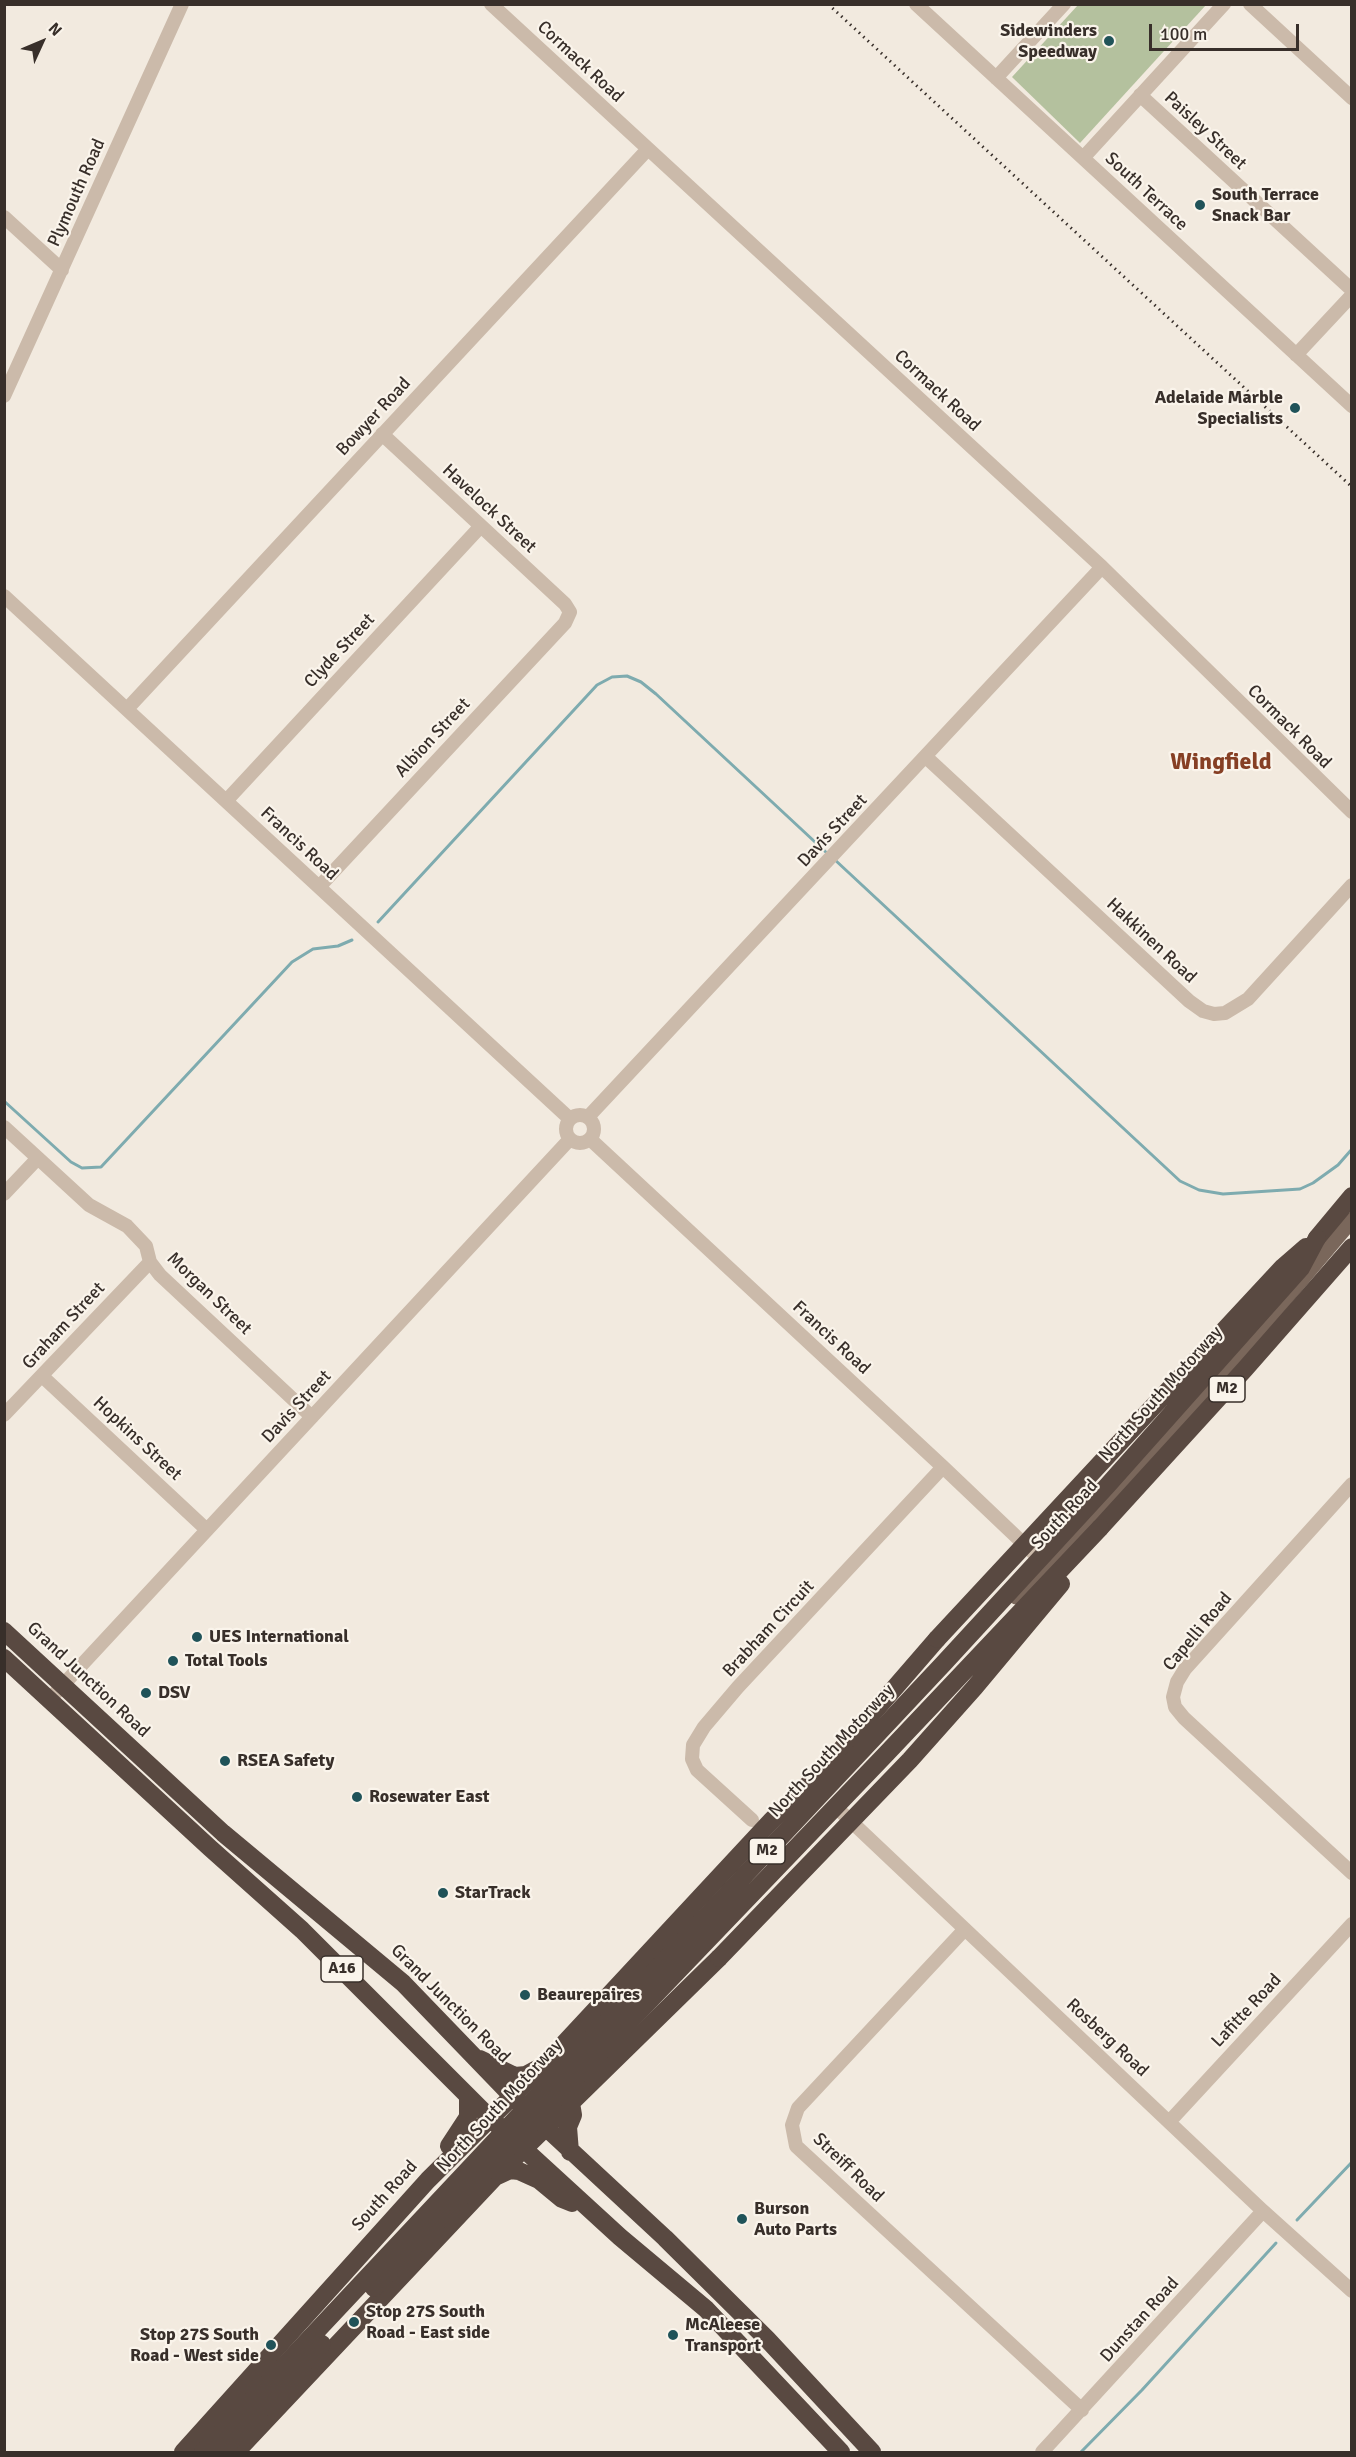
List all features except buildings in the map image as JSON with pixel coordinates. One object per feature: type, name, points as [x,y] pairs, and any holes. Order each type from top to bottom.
[{"type":"highway","name":"North South Motorway","points":[[203,2452],[1092,1503],[1301,1268],[1317,1238],[1352,1196]]},
{"type":"highway","name":"South Road","points":[[183,2452],[428,2180],[546,2063],[772,1820],[827,1766],[937,1639],[1284,1267],[1317,1238]]},
{"type":"highway","name":"North South Motorway","points":[[221,2452],[1100,1528],[1352,1247]]},
{"type":"highway","points":[[236,2452],[495,2177],[719,1958],[910,1761],[1058,1589],[1100,1528]]},
{"type":"highway","name":"Grand Junction Road","points":[[4,1631],[223,1833],[403,1983],[545,2128],[666,2238],[767,2339],[872,2452]]},
{"type":"highway","name":"A16","points":[[4,1658],[302,1930],[490,2118],[593,2212],[706,2309],[842,2452]]},
{"type":"highway","points":[[473,2056],[515,2076],[526,2075],[546,2063]]},
{"type":"highway","points":[[428,2180],[439,2158],[463,2127],[469,2112],[468,2097]]},
{"type":"highway","points":[[570,2152],[568,2127],[573,2115],[571,2103]]},
{"type":"highway","points":[[459,2149],[483,2149],[492,2157],[495,2177]]},
{"type":"highway","points":[[495,2177],[510,2170],[519,2171],[538,2180],[562,2199],[593,2212]]},
{"type":"main road","name":"South Road","points":[[839,1810],[838,1793],[844,1782],[1210,1388],[1352,1220]]},
{"type":"street","name":"Plymouth Road","points":[[4,396],[182,4]]},
{"type":"street","name":"Cormack Road","points":[[491,4],[1102,567],[1352,812]]},
{"type":"street","name":"South Terrace","points":[[916,4],[1352,406]]},
{"type":"street","points":[[996,78],[1064,4]]},
{"type":"street","points":[[1083,158],[1224,4]]},
{"type":"street","points":[[1250,4],[1352,98]]},
{"type":"street","name":"Paisley Street","points":[[1140,95],[1352,292]]},
{"type":"street","name":"Bowyer Road","points":[[127,709],[648,149]]},
{"type":"street","points":[[4,217],[62,270]]},
{"type":"street","points":[[1296,355],[1352,292]]},
{"type":"street","name":"Havelock Street","points":[[382,434],[565,604],[570,612]]},
{"type":"street","name":"Clyde Street","points":[[226,801],[481,526]]},
{"type":"street","name":"Davis Street","points":[[588,1117],[842,848],[1102,567]]},
{"type":"street","name":"Francis Road","points":[[4,596],[570,1119]]},
{"type":"street","name":"Albion Street","points":[[319,887],[565,623],[570,612]]},
{"type":"street","name":"Hakkinen Road","points":[[926,757],[1203,1011],[1214,1014],[1225,1013],[1248,999],[1352,885]]},
{"type":"street","points":[[579,1114],[588,1117],[594,1130],[590,1139],[578,1143],[570,1139],[566,1127],[570,1119],[579,1114]]},
{"type":"street","name":"Morgan Street","points":[[4,1127],[89,1205],[127,1226],[146,1246],[150,1262],[160,1275],[312,1417]]},
{"type":"street","name":"Davis Street","points":[[50,1699],[570,1139]]},
{"type":"street","name":"Francis Road","points":[[590,1139],[1046,1565]]},
{"type":"street","points":[[4,1194],[38,1158]]},
{"type":"street","name":"Graham Street","points":[[4,1415],[150,1262]]},
{"type":"street","name":"Hopkins Street","points":[[42,1376],[207,1530]]},
{"type":"street","name":"Brabham Circuit","points":[[752,1820],[697,1770],[692,1759],[693,1745],[704,1727],[738,1688],[943,1467]]},
{"type":"street","name":"Capelli Road","points":[[1352,1484],[1185,1669],[1177,1682],[1173,1697],[1175,1707],[1184,1718],[1352,1873]]},
{"type":"street","name":"Rosberg Road","points":[[839,1810],[1263,2211],[1352,2292]]},
{"type":"street","points":[[750,1845],[752,1820],[763,1823],[772,1820]]},
{"type":"street","name":"Lafitte Road","points":[[1169,2122],[1352,1924]]},
{"type":"street","name":"Streiff Road","points":[[965,1929],[798,2108],[792,2125],[796,2146],[1082,2410]]},
{"type":"street","name":"Dunstan Road","points":[[1042,2452],[1263,2211]]},
{"type":"green space","name":"Sidewinders Speedway","points":[[1078,5],[1206,5],[1080,143],[1012,77]]},
{"type":"waterway","points":[[378,922],[597,685],[612,677],[627,676],[641,682],[656,694],[829,855]]},
{"type":"waterway","points":[[834,859],[1180,1181],[1199,1190],[1223,1194],[1300,1189],[1313,1183],[1338,1165],[1352,1149]]},
{"type":"waterway","points":[[4,1101],[71,1162],[82,1168],[101,1167],[292,962],[313,949],[338,946],[352,940]]},
{"type":"waterway","points":[[1297,2220],[1352,2162]]},
{"type":"waterway","points":[[1081,2452],[1142,2390],[1276,2243]]},
{"type":"railway","points":[[828,4],[1352,487]]},
{"type":"place","name":"Sidewinders Speedway","points":[[1109,41]]},
{"type":"place","name":"South Terrace Snack Bar","points":[[1200,205]]},
{"type":"place","name":"Adelaide Marble Specialists","points":[[1295,408]]},
{"type":"place","name":"UES International","points":[[197,1637]]},
{"type":"place","name":"Total Tools","points":[[173,1661]]},
{"type":"place","name":"DSV","points":[[146,1693]]},
{"type":"place","name":"RSEA Safety","points":[[225,1761]]},
{"type":"place","name":"Rosewater East","points":[[357,1797]]},
{"type":"place","name":"StarTrack","points":[[443,1893]]},
{"type":"place","name":"Beaurepaires","points":[[525,1995]]},
{"type":"place","name":"Burson Auto Parts","points":[[742,2219]]},
{"type":"place","name":"Stop 27S South Road - East side","points":[[354,2322]]},
{"type":"place","name":"McAleese Transport","points":[[673,2335]]},
{"type":"place","name":"Stop 27S South Road - West side","points":[[271,2345]]},
{"type":"district","name":"Wingfield","points":[[1221,763]]}]
